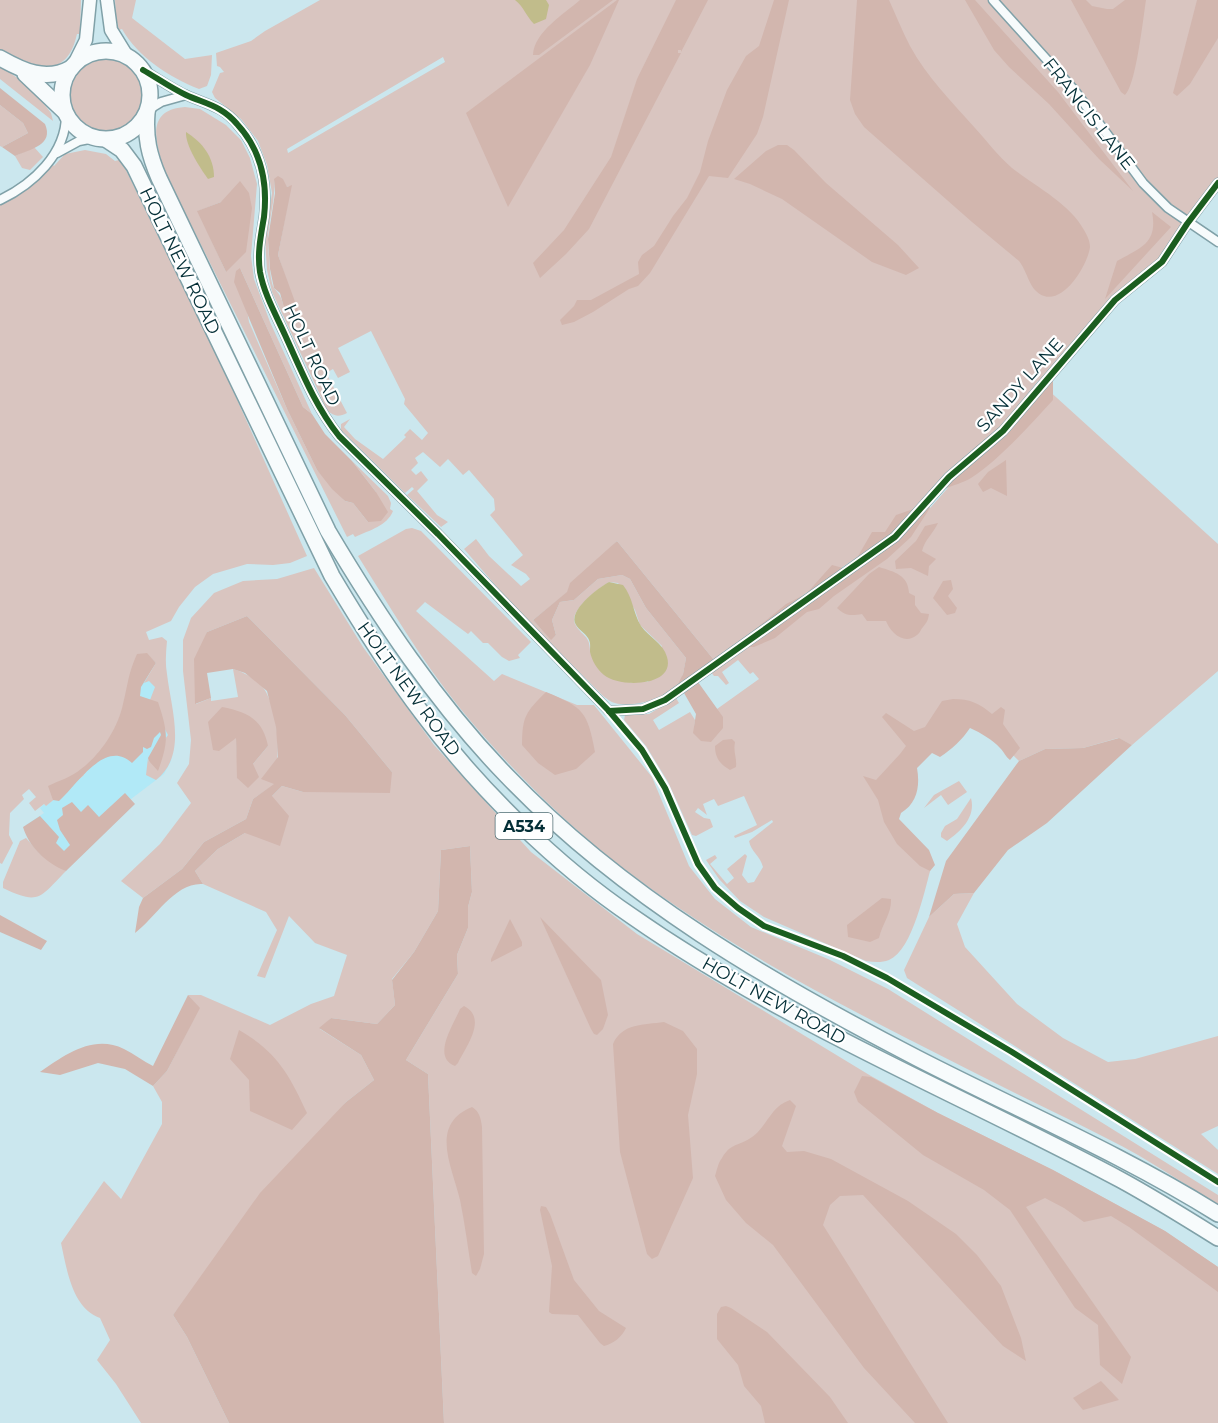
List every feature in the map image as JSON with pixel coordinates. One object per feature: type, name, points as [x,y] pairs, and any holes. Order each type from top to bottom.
[{"type":"highway","points":[[0,58],[18,68],[44,89],[66,113],[72,124],[82,132],[101,139],[120,138],[131,132],[141,123],[148,111],[151,93],[149,83],[143,70],[128,56],[103,51],[84,57],[61,72],[46,75],[18,68]]},
{"type":"highway","points":[[66,113],[62,93],[64,82],[73,66]]},
{"type":"highway","name":"HOLT NEW ROAD","points":[[148,111],[146,135],[159,178],[328,531],[354,576],[412,659],[452,714],[506,776],[565,832],[623,880],[685,924],[744,961],[917,1058],[1113,1153],[1218,1214]]},
{"type":"highway","name":"HOLT NEW ROAD","points":[[101,139],[122,150],[134,166],[332,576],[368,637],[422,714],[470,771],[517,820],[570,868],[631,916],[738,984],[812,1024],[1120,1180],[1218,1238]]},
{"type":"street","points":[[73,66],[82,52],[86,38],[90,0]]},
{"type":"street","points":[[107,0],[111,30],[128,56]]},
{"type":"street","name":"FRANCIS LANE","points":[[993,0],[1075,91],[1143,183],[1168,208],[1218,242]]},
{"type":"street","name":"HOLT ROAD","points":[[143,70],[186,95],[204,100],[226,113],[244,132],[258,155],[266,192],[259,240],[260,272],[316,404],[327,422],[609,711]]},
{"type":"street","points":[[148,111],[161,102],[186,95]]},
{"type":"street","points":[[0,200],[28,183],[54,154],[64,136],[66,113]]},
{"type":"street","points":[[54,154],[79,141],[101,139]]},
{"type":"street","name":"SANDY LANE","points":[[609,711],[643,709],[665,700],[895,537],[949,477],[1004,431],[1115,300],[1162,262],[1218,183]]},
{"type":"shaded area","points":[[0,0],[81,0],[80,34],[77,34],[72,50],[65,60],[56,65],[46,66],[24,60],[0,49]]},
{"type":"shaded area","points":[[115,0],[136,0],[132,18],[185,59],[212,55],[211,75],[207,86],[199,89],[188,84],[145,57],[122,29],[119,30]]},
{"type":"shaded area","points":[[320,0],[1218,0],[1218,183],[1162,262],[1115,300],[1042,384],[1038,381],[1001,429],[893,535],[841,568],[714,660],[617,541],[568,592],[533,620],[551,639],[556,635],[552,620],[560,602],[574,600],[598,579],[622,575],[630,579],[646,608],[686,658],[678,686],[670,693],[646,702],[621,704],[611,702],[602,695],[515,608],[464,549],[476,539],[489,556],[521,586],[530,579],[511,565],[523,555],[490,515],[495,510],[494,499],[469,470],[463,475],[448,459],[440,467],[423,452],[415,458],[418,463],[411,470],[416,475],[421,471],[428,480],[417,491],[437,515],[448,522],[441,527],[407,495],[414,489],[412,487],[405,493],[341,430],[341,424],[350,419],[344,427],[355,439],[383,459],[406,437],[404,435],[410,429],[422,440],[428,433],[404,404],[405,399],[371,331],[338,348],[350,372],[338,378],[333,369],[326,373],[347,413],[337,416],[327,410],[272,292],[267,270],[265,240],[272,193],[267,165],[258,141],[241,119],[215,98],[212,92],[220,73],[224,72],[217,66],[216,53],[251,41]],"holes":[[[443,57],[445,62],[288,153],[287,149]],[[274,179],[287,187],[291,186],[278,255],[290,291],[283,304],[272,284],[268,241]],[[609,582],[618,583],[635,610],[640,625],[662,646],[648,682],[631,683],[590,652],[587,639],[575,624],[574,619],[580,607],[592,594]]]},
{"type":"shaded area","points":[[515,0],[546,0],[549,5],[546,19],[534,24]]},
{"type":"shaded area","points":[[580,0],[613,0],[539,55],[533,55],[544,31]]},
{"type":"shaded area","points":[[619,0],[590,65],[508,207],[466,113]]},
{"type":"shaded area","points":[[676,0],[708,0],[681,52],[678,50],[678,53],[681,53],[589,229],[540,278],[533,263],[564,230],[611,157],[637,79]]},
{"type":"shaded area","points":[[774,0],[789,0],[763,117],[757,134],[728,178],[709,176],[650,273],[638,286],[574,322],[562,325],[560,320],[577,300],[591,300],[639,274],[638,262],[642,255],[654,246],[687,198],[700,172],[708,141],[727,90],[746,56],[759,46]]},
{"type":"shaded area","points":[[857,0],[889,0],[910,46],[940,88],[1012,168],[1061,204],[1078,221],[1089,240],[1090,247],[1080,272],[1060,294],[1052,297],[1039,294],[1032,286],[1019,261],[864,127],[855,114],[850,100]]},
{"type":"shaded area","points":[[965,0],[975,0],[1058,92],[1133,191],[994,50]]},
{"type":"shaded area","points":[[1071,0],[1086,0],[1092,6],[1113,9],[1125,0],[1146,0],[1136,65],[1125,95],[1121,92]]},
{"type":"shaded area","points":[[1197,0],[1218,0],[1218,38],[1190,84],[1177,96],[1173,93]]},
{"type":"shaded area","points":[[100,58],[114,58],[128,64],[138,74],[144,88],[142,109],[128,126],[114,132],[100,132],[86,126],[76,116],[70,102],[70,88],[76,74],[86,64]]},
{"type":"shaded area","points":[[0,66],[38,92],[37,95],[51,113],[53,121],[0,79]]},
{"type":"shaded area","points":[[0,88],[45,124],[47,131],[44,142],[15,156],[2,147],[28,133],[23,123],[0,105]]},
{"type":"shaded area","points":[[0,105],[23,123],[28,133],[2,147],[0,146]]},
{"type":"shaded area","points":[[185,107],[200,109],[226,125],[241,140],[250,158],[257,184],[251,256],[254,279],[270,322],[312,414],[303,407],[240,268],[249,322],[317,470],[345,501],[353,503],[368,522],[376,492],[352,461],[388,496],[391,503],[390,509],[393,511],[387,520],[372,530],[355,537],[353,534],[347,537],[165,173],[156,131],[163,115]],"holes":[[[221,202],[226,272],[198,211]]]},
{"type":"shaded area","points":[[186,132],[206,151],[212,163],[214,177],[208,179],[201,169],[190,150]]},
{"type":"shaded area","points":[[778,145],[787,145],[794,150],[826,183],[898,245],[919,268],[906,275],[872,262],[782,199],[734,179],[766,151]]},
{"type":"shaded area","points":[[34,147],[43,157],[30,170],[22,168],[15,156]]},
{"type":"shaded area","points":[[85,150],[106,154],[115,161],[119,160],[125,168],[226,375],[307,556],[290,563],[247,564],[213,574],[195,587],[171,621],[146,632],[149,640],[162,637],[167,641],[166,666],[174,716],[175,745],[166,770],[156,780],[146,775],[148,758],[149,762],[168,735],[150,700],[155,687],[149,681],[144,683],[156,663],[147,654],[127,717],[83,776],[46,806],[44,804],[35,811],[29,803],[36,797],[29,789],[22,795],[24,799],[10,813],[9,835],[13,843],[2,864],[0,863],[0,204],[25,190],[65,154]]},
{"type":"shaded area","points":[[278,176],[283,179],[287,187],[292,185],[278,255],[298,310],[290,315],[283,304],[280,293],[274,288],[270,269],[268,239],[275,193],[274,179]]},
{"type":"shaded area","points":[[240,181],[249,193],[252,208],[246,252],[226,272],[197,211],[221,202]]},
{"type":"shaded area","points":[[1152,212],[1171,227],[1105,299],[1117,261],[1140,248],[1150,238]]},
{"type":"shaded area","points":[[240,268],[303,407],[312,414],[325,434],[352,461],[376,492],[388,512],[381,521],[368,522],[353,503],[345,501],[332,489],[317,470],[287,409],[234,282],[236,271]]},
{"type":"shaded area","points":[[1053,381],[1053,400],[1014,442],[971,478],[945,489],[973,449],[991,434],[1016,421],[1046,384]]},
{"type":"shaded area","points":[[1046,388],[1218,544],[1218,671],[1132,745],[1118,738],[1083,748],[1045,749],[1019,761],[959,702],[872,786],[932,864],[917,917],[905,944],[889,960],[866,961],[764,917],[740,901],[719,879],[706,860],[715,855],[717,858],[710,864],[727,884],[734,878],[727,869],[745,854],[747,856],[742,875],[748,883],[754,882],[763,867],[749,841],[773,822],[772,820],[752,832],[735,838],[734,836],[757,825],[744,796],[718,806],[714,799],[703,804],[707,815],[698,808],[695,812],[710,819],[713,827],[696,836],[692,835],[668,782],[646,746],[624,720],[625,715],[649,714],[676,698],[679,703],[653,720],[659,730],[690,712],[695,720],[694,732],[717,709],[759,679],[753,672],[750,674],[738,660],[722,672],[729,683],[726,685],[711,672],[900,542],[954,481]]},
{"type":"shaded area","points":[[1006,460],[1007,496],[991,488],[983,492],[978,484],[988,472]]},
{"type":"shaded area","points":[[928,504],[930,508],[911,537],[887,559],[819,609],[807,612],[775,638],[754,647],[746,647],[742,640],[786,604],[806,594],[832,565],[843,568],[854,563],[872,532],[885,532],[896,515]]},
{"type":"shaded area","points":[[938,523],[922,551],[936,559],[929,566],[928,576],[911,568],[896,569],[895,561],[916,541],[925,526]]},
{"type":"shaded area","points":[[406,529],[421,531],[531,642],[518,655],[520,658],[509,661],[488,643],[483,643],[471,631],[468,634],[425,602],[416,611],[494,681],[502,674],[577,705],[594,705],[652,777],[689,866],[715,899],[751,927],[828,959],[888,989],[1218,1195],[1218,1205],[1122,1147],[849,1008],[743,949],[692,917],[594,845],[524,779],[459,707],[419,652],[358,556]]},
{"type":"shaded area","points":[[617,541],[714,660],[676,688],[683,674],[686,658],[646,608],[630,579],[622,575],[598,579],[574,600],[560,602],[552,620],[556,635],[551,640],[533,620],[567,592],[570,583]]},
{"type":"shaded area","points":[[879,567],[900,575],[906,582],[909,593],[915,596],[915,605],[921,613],[929,614],[920,632],[912,638],[898,636],[886,621],[867,621],[862,614],[848,615],[837,608],[869,574]]},
{"type":"shaded area","points":[[314,568],[363,647],[434,745],[531,852],[637,934],[871,1076],[1165,1231],[1218,1267],[1218,1423],[444,1423],[428,1074],[406,1060],[458,974],[457,955],[468,928],[468,907],[472,892],[470,846],[441,850],[438,911],[414,952],[392,979],[395,1005],[377,1024],[331,1018],[320,1029],[361,1055],[374,1080],[346,1102],[173,1315],[187,1337],[229,1423],[141,1423],[116,1384],[97,1360],[110,1340],[100,1318],[83,1306],[77,1297],[72,1287],[61,1243],[104,1181],[121,1199],[162,1124],[162,1102],[153,1086],[167,1071],[199,1008],[188,995],[201,995],[270,1025],[311,1004],[334,996],[347,955],[315,943],[289,916],[265,978],[257,976],[277,930],[266,912],[203,884],[195,871],[218,849],[245,833],[282,786],[303,792],[392,772],[345,715],[247,616],[207,632],[196,704],[211,698],[211,701],[238,697],[233,669],[261,685],[271,704],[276,726],[278,749],[275,784],[253,799],[246,819],[204,842],[182,869],[143,898],[121,881],[160,844],[191,803],[177,783],[189,764],[191,740],[183,671],[183,640],[191,618],[214,593],[243,581],[277,579]],"holes":[[[236,737],[268,746],[253,764],[237,756]]]},
{"type":"shaded area","points":[[951,580],[953,589],[948,596],[957,608],[955,613],[947,615],[933,598],[943,581]]},
{"type":"shaded area","points":[[609,582],[623,585],[641,626],[665,652],[667,667],[663,674],[655,679],[633,683],[611,679],[604,675],[592,659],[588,638],[576,625],[574,619],[585,600]]},
{"type":"shaded area","points":[[247,616],[345,715],[392,772],[390,793],[303,792],[282,786],[272,796],[289,816],[280,846],[245,833],[218,849],[195,871],[203,884],[193,885],[174,895],[135,933],[139,907],[143,898],[182,869],[204,842],[246,819],[253,799],[274,784],[261,779],[278,757],[276,727],[267,691],[245,673],[233,669],[207,673],[211,698],[195,704],[194,659],[207,632]]},
{"type":"shaded area","points":[[147,653],[156,663],[141,687],[140,696],[158,702],[166,736],[158,771],[148,758],[161,735],[160,732],[154,738],[151,747],[147,749],[143,747],[143,752],[132,763],[122,757],[112,756],[102,760],[83,775],[59,801],[53,800],[48,786],[77,772],[108,740],[121,713],[137,654]]},
{"type":"shaded area","points":[[166,671],[175,735],[171,761],[164,774],[131,799],[65,864],[26,825],[44,813],[40,808],[44,804],[46,806],[83,776],[135,680]]},
{"type":"shaded area","points":[[698,682],[723,717],[723,728],[711,742],[701,741],[693,733],[696,714],[684,693]]},
{"type":"shaded area","points":[[546,692],[569,702],[582,713],[589,728],[595,752],[576,769],[555,775],[538,763],[522,745],[526,715]]},
{"type":"shaded area","points":[[953,699],[974,702],[992,714],[1001,707],[1005,710],[1003,724],[1020,748],[1010,760],[994,742],[970,728],[949,751],[940,757],[932,753],[917,768],[917,793],[899,819],[929,850],[935,865],[930,871],[920,866],[897,844],[884,822],[878,800],[863,776],[876,780],[906,746],[882,717],[886,713],[914,731],[925,727],[942,701]]},
{"type":"shaded area","points":[[222,707],[239,711],[252,718],[258,723],[266,737],[268,746],[253,764],[259,777],[248,788],[237,778],[236,738],[219,751],[213,750],[208,722]]},
{"type":"shaded area","points":[[1119,738],[1132,745],[1047,823],[1008,850],[974,893],[954,894],[929,917],[946,861],[1019,761],[1045,749],[1083,748]]},
{"type":"shaded area","points":[[732,739],[735,742],[736,767],[730,770],[719,760],[715,746],[723,740]]},
{"type":"shaded area","points":[[959,781],[967,792],[948,805],[941,795],[924,808],[934,795]]},
{"type":"shaded area","points":[[125,793],[135,804],[66,871],[39,854],[29,841],[23,827],[40,816],[59,837],[56,843],[64,851],[70,845],[60,830],[57,820],[63,815],[62,808],[72,802],[81,812],[88,805],[99,817]]},
{"type":"shaded area","points":[[971,798],[971,811],[966,823],[947,841],[941,837],[941,833],[945,826],[957,819]]},
{"type":"shaded area","points":[[26,838],[40,854],[66,871],[39,896],[25,897],[3,888],[3,882],[20,841]]},
{"type":"shaded area","points":[[470,846],[472,892],[468,907],[468,928],[457,955],[458,974],[406,1060],[428,1074],[444,1423],[229,1423],[187,1337],[173,1315],[260,1193],[346,1102],[374,1080],[361,1055],[319,1028],[331,1018],[377,1024],[395,1005],[392,980],[414,952],[438,911],[441,850]]},
{"type":"shaded area","points":[[974,893],[957,924],[965,947],[1017,1004],[1063,1038],[1108,1062],[1135,1059],[1218,1036],[1218,1126],[1201,1134],[1218,1150],[1218,1174],[907,978],[904,970],[929,917],[954,894]]},
{"type":"shaded area","points":[[882,898],[891,899],[891,904],[879,938],[870,942],[848,937],[847,925]]},
{"type":"shaded area","points":[[0,915],[47,941],[41,950],[0,932]]},
{"type":"shaded area","points":[[540,917],[601,980],[608,1015],[603,1029],[597,1035],[591,1029]]},
{"type":"shaded area","points":[[510,919],[522,946],[491,962],[491,959]]},
{"type":"shaded area","points":[[188,995],[200,1008],[167,1071],[153,1086],[125,1069],[98,1063],[60,1075],[40,1072],[69,1053],[90,1045],[101,1044],[124,1049],[153,1066]]},
{"type":"shaded area","points":[[464,1006],[471,1011],[475,1025],[470,1041],[455,1066],[448,1062],[444,1048],[449,1031],[460,1009]]},
{"type":"shaded area","points":[[664,1022],[683,1031],[697,1049],[697,1074],[688,1115],[693,1178],[658,1256],[652,1259],[647,1254],[620,1152],[613,1044],[622,1032],[634,1026]]},
{"type":"shaded area","points":[[239,1030],[263,1047],[288,1075],[307,1113],[292,1130],[250,1111],[249,1080],[230,1059]]},
{"type":"shaded area","points":[[862,1076],[871,1077],[1053,1170],[1165,1231],[1218,1267],[1218,1292],[1111,1216],[1084,1222],[1045,1198],[1026,1207],[1131,1357],[1122,1384],[1100,1365],[1098,1325],[1075,1308],[1010,1210],[984,1190],[923,1155],[858,1102],[854,1092]]},
{"type":"shaded area","points":[[790,1100],[796,1106],[782,1146],[787,1152],[804,1151],[831,1159],[908,1201],[956,1234],[977,1255],[1001,1286],[1021,1338],[1026,1361],[1003,1346],[863,1195],[840,1196],[830,1205],[823,1225],[948,1423],[915,1423],[864,1368],[773,1245],[746,1223],[726,1200],[715,1176],[725,1153],[755,1135],[777,1108]]},
{"type":"shaded area","points":[[472,1107],[479,1115],[482,1127],[484,1254],[476,1276],[472,1273],[460,1200],[447,1148],[447,1136],[451,1125],[459,1115]]},
{"type":"shaded area","points":[[541,1206],[546,1207],[550,1214],[574,1280],[599,1311],[626,1328],[611,1344],[604,1346],[600,1343],[578,1315],[549,1312],[552,1266]]},
{"type":"shaded area","points":[[726,1306],[767,1332],[830,1397],[848,1423],[765,1423],[761,1406],[744,1386],[738,1365],[717,1339],[717,1314],[721,1307]]},
{"type":"shaded area","points":[[1101,1381],[1119,1400],[1083,1410],[1073,1398]]},
{"type":"cycle path","points":[[143,70],[180,92],[226,113],[252,145],[264,179],[265,204],[259,251],[259,265],[264,288],[303,374],[330,424],[339,436],[438,534],[609,711],[642,750],[665,788],[698,864],[715,888],[764,926],[843,956],[887,978],[1012,1052],[1218,1182]]},
{"type":"cycle path","points":[[609,711],[643,709],[665,700],[895,537],[949,477],[1003,431],[1115,300],[1162,262],[1218,183]]}]
